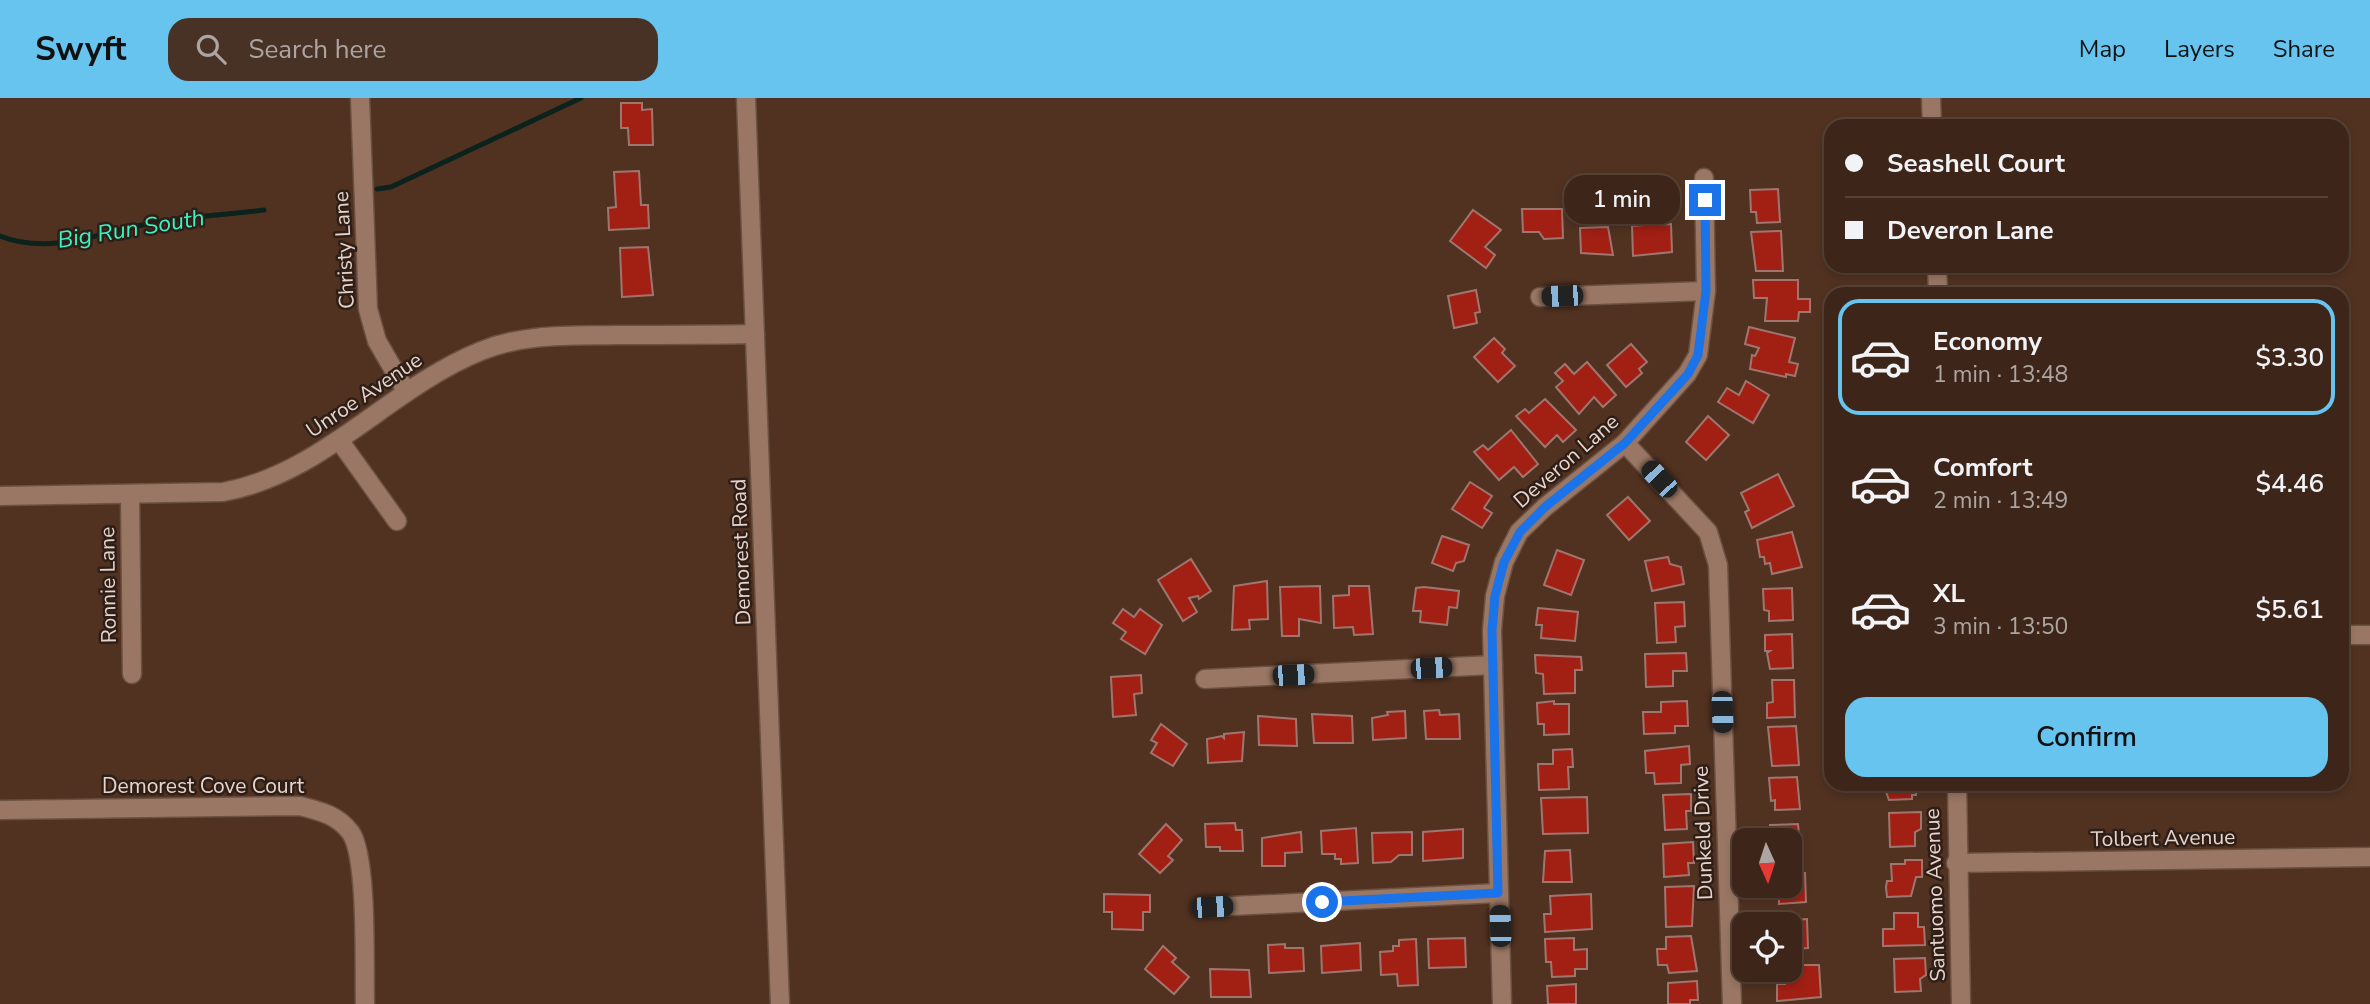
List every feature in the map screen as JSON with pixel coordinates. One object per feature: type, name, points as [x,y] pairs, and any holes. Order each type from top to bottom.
[{"type":"street","name":"Christy Lane","points":[[360,98],[368,309],[377,341],[406,391]]},
{"type":"street","name":"Demorest Road","points":[[746,98],[780,1004]]},
{"type":"street","points":[[1931,98],[1932,119]]},
{"type":"street","name":"Deveron Lane","points":[[1502,1004],[1492,630],[1495,596],[1504,562],[1520,532],[1545,507],[1625,443],[1688,374],[1702,339],[1706,291],[1704,178]]},
{"type":"street","points":[[1539,297],[1706,291]]},
{"type":"street","name":"Unroe Avenue","points":[[0,496],[223,492],[248,488],[295,468],[406,391],[454,363],[511,341],[555,336],[755,334]]},
{"type":"street","points":[[339,440],[397,521]]},
{"type":"street","name":"Dunkeld Drive","points":[[1625,443],[1708,532],[1718,565],[1732,1004]]},
{"type":"street","name":"Ronnie Lane","points":[[130,495],[132,674]]},
{"type":"street","points":[[2349,635],[2370,635]]},
{"type":"street","points":[[1205,679],[1493,665]]},
{"type":"street","name":"Santuomo Avenue","points":[[1957,791],[1956,863],[1961,1004]]},
{"type":"street","name":"Demorest Cove Court","points":[[0,810],[300,806],[329,813],[351,834],[360,862],[365,1004]]},
{"type":"street","name":"Tolbert Avenue","points":[[1956,863],[2370,857]]},
{"type":"street","points":[[1212,907],[1498,893]]},
{"type":"building","points":[[621,103],[642,103],[642,110],[652,109],[653,145],[629,145],[628,128],[621,128]]},
{"type":"building","points":[[639,171],[641,205],[648,205],[649,228],[609,230],[608,208],[616,207],[614,172]]},
{"type":"building","points":[[1778,189],[1780,222],[1757,223],[1756,212],[1751,212],[1750,190]]},
{"type":"building","points":[[1522,209],[1562,209],[1563,238],[1544,239],[1539,232],[1523,232]]},
{"type":"building","points":[[1473,210],[1501,230],[1485,247],[1495,255],[1486,268],[1450,241]]},
{"type":"building","points":[[1642,217],[1652,217],[1652,225],[1671,224],[1672,252],[1633,256],[1632,226],[1643,225]]},
{"type":"building","points":[[1608,227],[1613,255],[1581,253],[1580,228]]},
{"type":"building","points":[[1781,231],[1783,271],[1756,271],[1751,232]]},
{"type":"building","points":[[648,247],[653,295],[622,297],[620,248]]},
{"type":"building","points":[[1753,280],[1798,280],[1798,299],[1810,299],[1810,312],[1799,312],[1798,321],[1765,321],[1767,298],[1754,298]]},
{"type":"building","points":[[1476,290],[1480,312],[1475,313],[1477,323],[1454,328],[1448,296]]},
{"type":"building","points":[[1749,327],[1795,338],[1789,362],[1798,364],[1795,376],[1786,374],[1786,377],[1750,369],[1752,355],[1755,356],[1759,348],[1745,344]]},
{"type":"building","points":[[1494,338],[1505,349],[1502,353],[1515,366],[1498,382],[1474,357]]},
{"type":"building","points":[[1631,344],[1647,362],[1639,369],[1642,373],[1626,387],[1607,365]]},
{"type":"building","points":[[1587,362],[1616,395],[1603,407],[1594,397],[1579,414],[1556,387],[1563,381],[1555,373],[1565,364],[1574,374]]},
{"type":"building","points":[[1746,381],[1769,395],[1753,423],[1718,402],[1727,388],[1739,395]]},
{"type":"building","points":[[1545,399],[1576,430],[1563,442],[1557,435],[1545,447],[1516,416],[1525,409],[1529,413]]},
{"type":"building","points":[[1708,416],[1729,435],[1706,460],[1686,442]]},
{"type":"building","points":[[1511,430],[1538,464],[1523,477],[1514,467],[1499,480],[1474,452],[1483,445],[1488,450]]},
{"type":"building","points":[[1778,474],[1794,506],[1752,528],[1745,512],[1749,510],[1741,493]]},
{"type":"building","points":[[1470,482],[1492,496],[1484,508],[1492,513],[1482,528],[1452,509]]},
{"type":"building","points":[[1628,497],[1650,521],[1629,540],[1607,515]]},
{"type":"building","points":[[1792,532],[1802,567],[1772,574],[1770,563],[1765,564],[1764,557],[1760,557],[1757,540]]},
{"type":"building","points":[[1442,536],[1469,545],[1464,561],[1456,563],[1453,571],[1432,563]]},
{"type":"building","points":[[1557,550],[1584,560],[1571,595],[1544,585]]},
{"type":"building","points":[[1668,557],[1670,564],[1681,567],[1684,584],[1652,591],[1645,561]]},
{"type":"building","points":[[1191,559],[1211,591],[1199,599],[1198,596],[1189,598],[1197,612],[1183,621],[1158,580]]},
{"type":"building","points":[[1267,581],[1268,619],[1249,620],[1250,629],[1232,630],[1234,586]]},
{"type":"building","points":[[1320,586],[1321,623],[1299,619],[1299,636],[1282,636],[1280,587]]},
{"type":"building","points":[[1349,586],[1369,586],[1373,634],[1354,635],[1353,627],[1334,628],[1333,596],[1349,595]]},
{"type":"building","points":[[1416,588],[1459,591],[1457,608],[1449,607],[1447,625],[1420,622],[1421,611],[1413,611]]},
{"type":"building","points":[[1792,588],[1793,620],[1769,621],[1769,611],[1764,610],[1763,589]]},
{"type":"building","points":[[1684,602],[1685,626],[1675,627],[1676,642],[1657,643],[1655,603]]},
{"type":"building","points":[[1538,608],[1578,612],[1575,641],[1541,638],[1542,625],[1536,625]]},
{"type":"building","points":[[1123,609],[1134,617],[1140,609],[1162,625],[1145,654],[1121,639],[1126,632],[1113,623]]},
{"type":"building","points":[[1792,634],[1793,668],[1770,669],[1767,653],[1770,651],[1765,651],[1765,635]]},
{"type":"building","points":[[1686,653],[1687,671],[1673,671],[1673,686],[1646,687],[1645,654]]},
{"type":"building","points":[[1535,655],[1581,657],[1582,670],[1575,670],[1575,693],[1544,694],[1543,674],[1536,673]]},
{"type":"building","points":[[1141,675],[1142,693],[1134,694],[1136,715],[1113,717],[1111,677]]},
{"type":"building","points":[[1772,680],[1794,680],[1795,717],[1767,718],[1767,703],[1773,702]]},
{"type":"building","points":[[1554,701],[1554,704],[1569,704],[1569,734],[1544,735],[1544,724],[1538,724],[1537,703]]},
{"type":"building","points":[[1687,701],[1688,726],[1675,726],[1675,733],[1644,734],[1643,712],[1661,712],[1661,702]]},
{"type":"building","points":[[1439,710],[1440,715],[1459,714],[1460,739],[1426,739],[1424,711]]},
{"type":"building","points":[[1405,711],[1406,738],[1373,740],[1372,718],[1388,715],[1387,712]]},
{"type":"building","points":[[1312,714],[1352,716],[1353,743],[1314,743]]},
{"type":"building","points":[[1258,716],[1296,719],[1297,746],[1259,745]]},
{"type":"building","points":[[1161,724],[1187,744],[1173,766],[1151,753],[1157,743],[1151,740]]},
{"type":"building","points":[[1796,726],[1799,765],[1772,766],[1768,727]]},
{"type":"building","points":[[1244,732],[1242,761],[1208,763],[1207,739],[1222,736],[1224,738],[1224,734]]},
{"type":"building","points":[[1689,746],[1690,764],[1681,765],[1681,783],[1655,784],[1654,773],[1646,773],[1645,751]]},
{"type":"building","points":[[1572,749],[1573,767],[1568,767],[1569,789],[1539,790],[1538,764],[1553,764],[1553,750]]},
{"type":"building","points":[[1797,777],[1800,809],[1775,810],[1775,800],[1771,801],[1769,778]]},
{"type":"building","points":[[1916,791],[1912,799],[1889,800],[1886,792]]},
{"type":"building","points":[[1691,794],[1691,811],[1686,811],[1687,829],[1665,830],[1663,795]]},
{"type":"building","points":[[1587,797],[1588,833],[1543,834],[1541,798]]},
{"type":"building","points":[[1921,812],[1921,829],[1915,832],[1915,846],[1890,847],[1889,813]]},
{"type":"building","points":[[1235,823],[1236,830],[1242,830],[1243,851],[1220,851],[1220,847],[1206,847],[1205,824]]},
{"type":"building","points":[[1166,824],[1182,840],[1168,856],[1173,860],[1160,873],[1139,854]]},
{"type":"building","points":[[1798,824],[1798,828],[1770,828],[1770,825]]},
{"type":"building","points":[[1356,828],[1358,863],[1341,864],[1341,859],[1335,859],[1335,854],[1322,854],[1321,831]]},
{"type":"building","points":[[1463,829],[1463,858],[1423,861],[1423,832]]},
{"type":"building","points":[[1301,832],[1302,852],[1285,853],[1285,866],[1262,866],[1262,838]]},
{"type":"building","points":[[1412,832],[1412,855],[1399,855],[1391,862],[1373,863],[1372,833]]},
{"type":"building","points":[[1693,842],[1694,863],[1688,863],[1689,875],[1664,877],[1663,844]]},
{"type":"building","points":[[1570,850],[1572,882],[1543,882],[1545,851]]},
{"type":"building","points":[[1905,860],[1922,860],[1922,877],[1916,877],[1911,896],[1887,897],[1887,881],[1892,881],[1891,864],[1905,864]]},
{"type":"building","points":[[1802,873],[1805,873],[1806,902],[1779,904],[1779,898],[1802,898]]},
{"type":"building","points":[[1694,886],[1692,926],[1666,927],[1665,887]]},
{"type":"building","points":[[1104,894],[1150,895],[1150,912],[1143,912],[1143,930],[1112,929],[1112,912],[1104,912]]},
{"type":"building","points":[[1591,894],[1592,929],[1545,932],[1544,914],[1551,914],[1550,896]]},
{"type":"building","points":[[1894,913],[1918,913],[1918,927],[1924,927],[1925,945],[1883,946],[1883,929],[1894,929]]},
{"type":"building","points":[[1802,919],[1807,919],[1808,948],[1802,948]]},
{"type":"building","points":[[1691,936],[1697,971],[1669,973],[1667,965],[1658,965],[1657,949],[1666,949],[1666,937]]},
{"type":"building","points":[[1465,938],[1466,967],[1429,968],[1428,939]]},
{"type":"building","points":[[1574,938],[1574,950],[1587,949],[1587,969],[1575,969],[1575,976],[1552,977],[1551,962],[1546,962],[1545,939]]},
{"type":"building","points":[[1416,939],[1418,985],[1398,986],[1397,974],[1381,975],[1380,952],[1393,951],[1393,946],[1399,946],[1399,940]]},
{"type":"building","points":[[1360,943],[1361,970],[1322,973],[1321,946]]},
{"type":"building","points":[[1285,944],[1285,948],[1303,948],[1304,971],[1269,973],[1268,945]]},
{"type":"building","points":[[1163,946],[1176,958],[1172,962],[1189,977],[1174,994],[1145,969]]},
{"type":"building","points":[[1925,958],[1926,975],[1920,979],[1921,991],[1895,992],[1894,959]]},
{"type":"building","points":[[1802,965],[1819,965],[1821,997],[1777,1001],[1777,984],[1802,982]]},
{"type":"building","points":[[1210,969],[1249,970],[1251,997],[1211,997]]},
{"type":"building","points":[[1697,981],[1698,1000],[1690,1000],[1690,1004],[1668,1004],[1668,983]]},
{"type":"building","points":[[1576,984],[1576,1004],[1548,1004],[1547,986]]},
{"type":"waterway","name":"Big Run South","points":[[377,189],[391,187],[581,98]]},
{"type":"waterway","name":"Big Run South","points":[[0,236],[19,242],[57,243],[166,221],[264,210]]},
{"type":"route","points":[[1322,902],[1498,893],[1492,630],[1495,596],[1504,562],[1520,532],[1545,507],[1625,443],[1688,374],[1698,355],[1702,339],[1706,291],[1705,200]]}]
